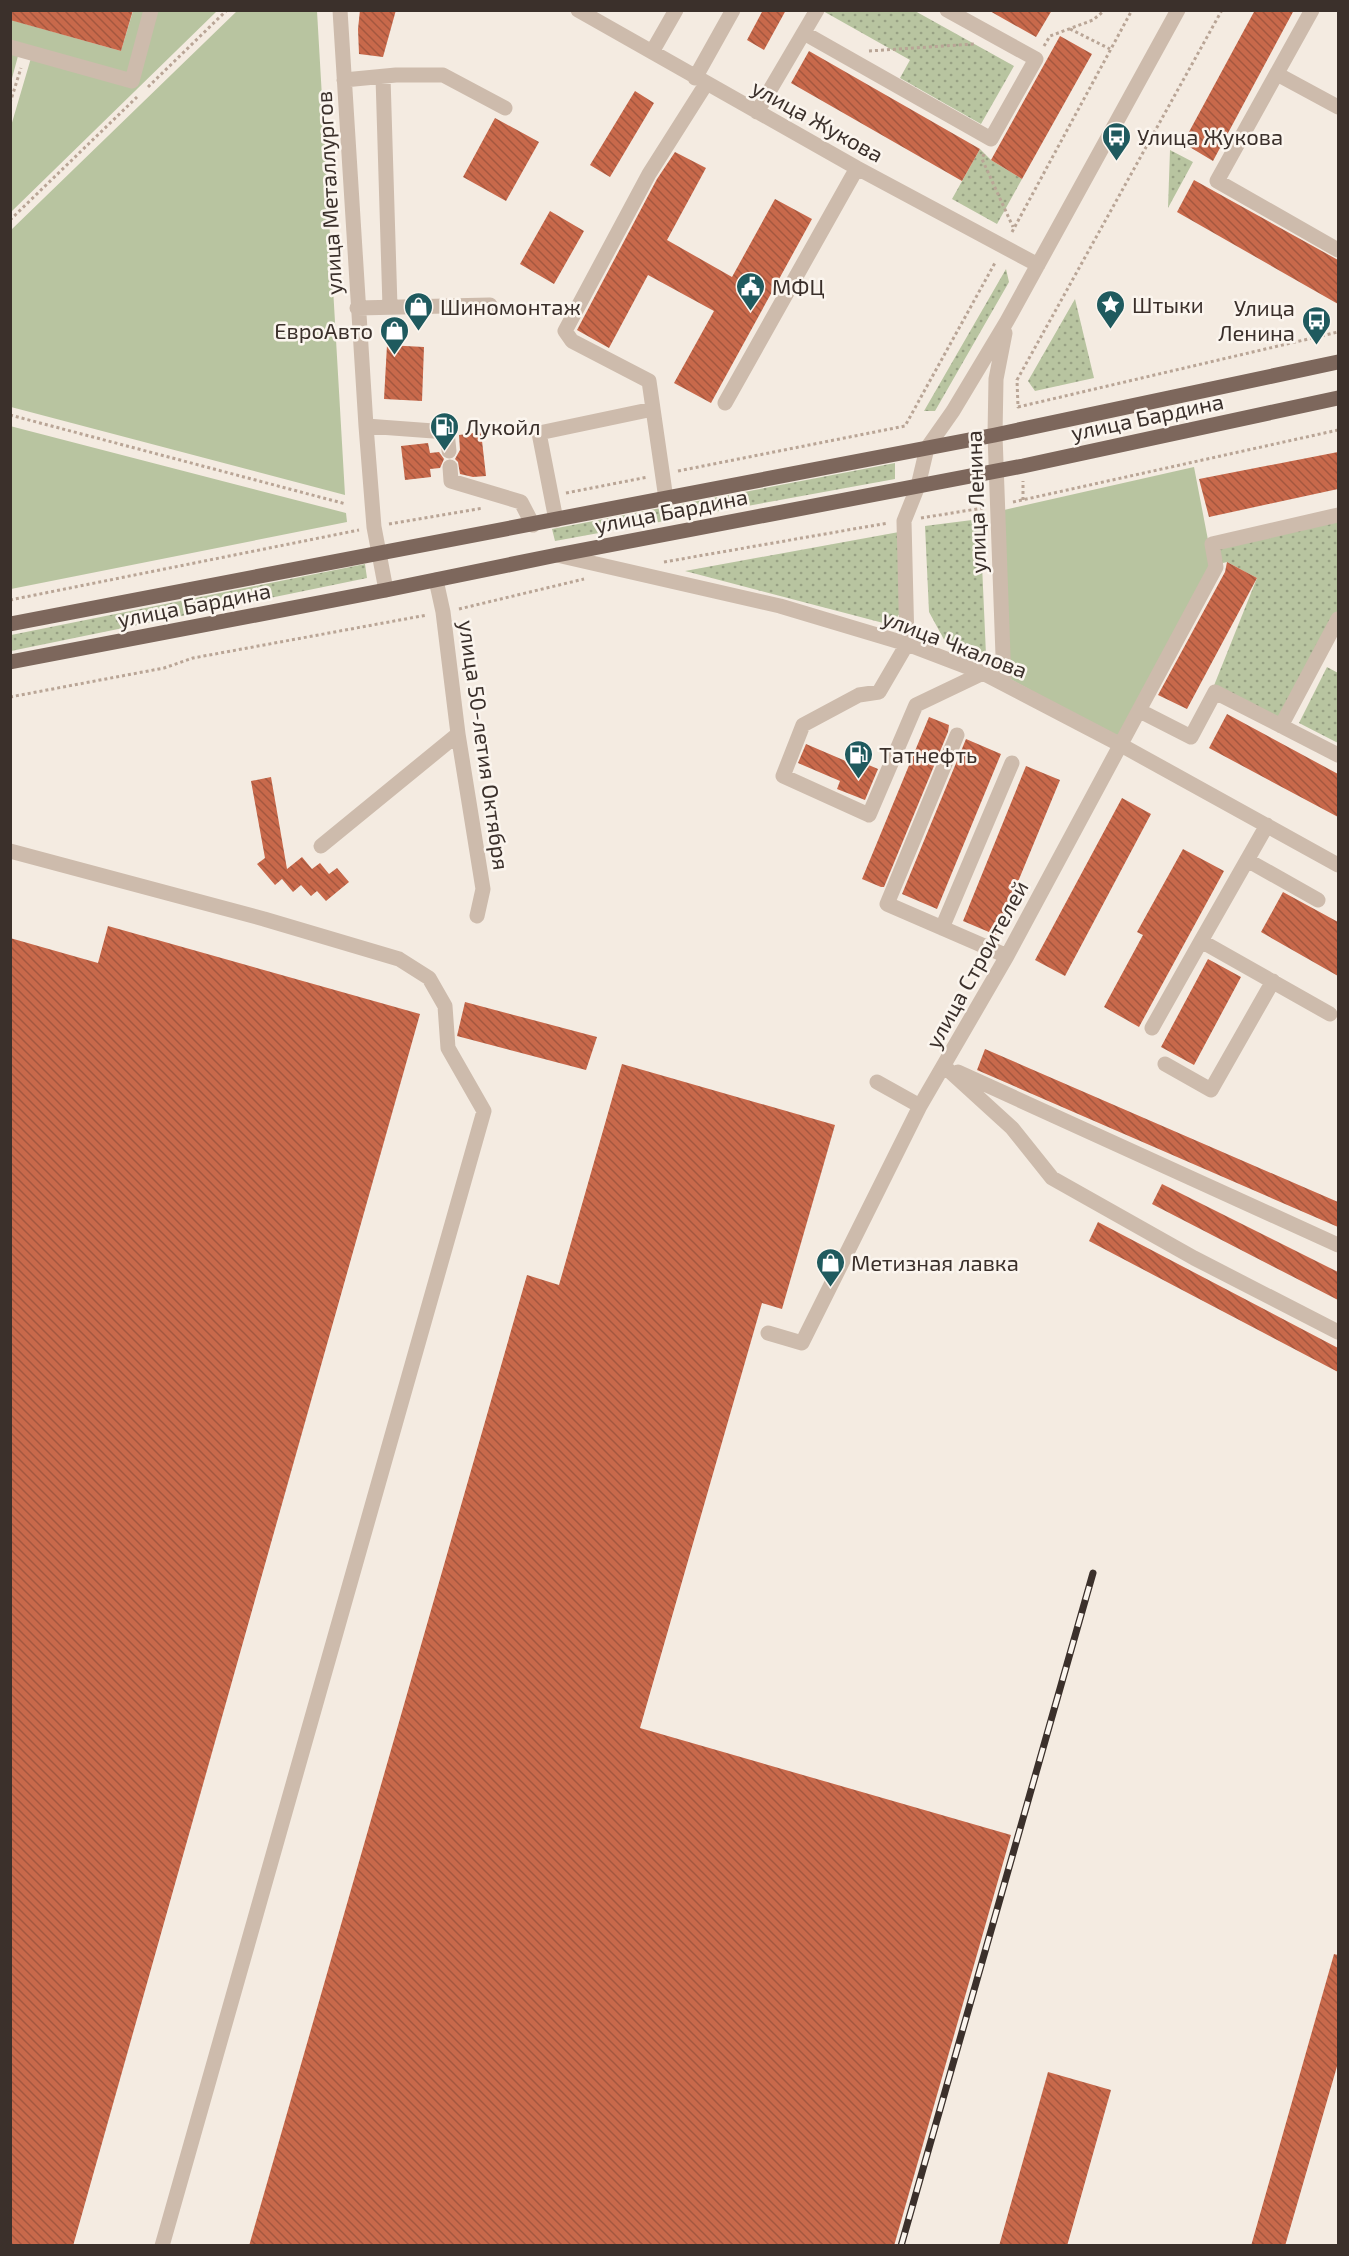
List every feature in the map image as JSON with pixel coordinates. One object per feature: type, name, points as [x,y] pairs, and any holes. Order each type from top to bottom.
[{"type":"main road","name":"улица Бардина","points":[[10,624],[995,435],[1338,362]]},
{"type":"main road","name":"улица Бардина","points":[[10,662],[996,472],[1338,398]]},
{"type":"street","points":[[10,47],[132,81],[152,10]]},
{"type":"street","name":"улица Металлургов","points":[[340,10],[366,426],[378,553],[386,591]]},
{"type":"street","name":"улица Жукова","points":[[578,10],[856,168],[1038,265]]},
{"type":"street","points":[[652,52],[676,10]]},
{"type":"street","points":[[666,499],[648,381],[572,341],[565,331],[701,81],[733,10]]},
{"type":"street","points":[[757,112],[817,10]]},
{"type":"street","points":[[804,33],[991,139],[1036,59],[947,10]]},
{"type":"street","name":"улица Ленина","points":[[907,644],[904,520],[918,486],[927,448],[953,411],[1007,321],[1178,10]]},
{"type":"street","points":[[1312,10],[1217,181],[1338,250]]},
{"type":"street","points":[[1277,74],[1338,107]]},
{"type":"street","points":[[344,80],[443,75],[505,108]]},
{"type":"street","points":[[383,77],[390,307]]},
{"type":"street","points":[[726,403],[856,168]]},
{"type":"street","points":[[357,308],[490,305]]},
{"type":"street","name":"улица Ленина","points":[[1004,683],[995,435],[996,379],[1007,321]]},
{"type":"street","points":[[556,520],[539,434],[653,409]]},
{"type":"street","points":[[366,426],[447,432],[449,451]]},
{"type":"street","points":[[450,467],[451,481],[521,501],[533,525]]},
{"type":"street","name":"улица Строителей","points":[[1338,514],[1212,544],[1216,567],[1007,956],[945,1066],[1012,1128],[1052,1178],[1194,1258],[1338,1332]]},
{"type":"street","name":"улица Чкалова","points":[[557,555],[780,606],[907,644],[983,674],[1121,745],[1338,865]]},
{"type":"street","name":"улица 50-летия Октября","points":[[436,580],[443,612],[458,734],[483,889],[477,916]]},
{"type":"street","points":[[1281,726],[1338,619]]},
{"type":"street","points":[[907,644],[879,692],[859,695],[803,725],[783,776],[869,815],[916,705],[983,674]]},
{"type":"street","points":[[1140,711],[1191,737],[1215,692],[1338,755]]},
{"type":"street","points":[[321,846],[458,734]]},
{"type":"street","points":[[957,735],[887,904],[1007,956]]},
{"type":"street","points":[[942,928],[1012,763]]},
{"type":"street","points":[[1152,1028],[1267,825]]},
{"type":"street","points":[[10,851],[399,959],[429,978],[446,1006],[448,1048],[484,1111],[162,2246]]},
{"type":"street","points":[[1247,860],[1318,900]]},
{"type":"street","points":[[1201,941],[1330,1014]]},
{"type":"street","points":[[1166,1064],[1211,1090],[1272,981]]},
{"type":"street","points":[[768,1333],[802,1342],[920,1106],[945,1066],[1338,1245]]},
{"type":"street","points":[[878,1082],[920,1106]]},
{"type":"path","points":[[10,220],[226,10]]},
{"type":"path","points":[[1036,59],[1050,36],[1093,20],[1105,10]]},
{"type":"path","points":[[1222,10],[1017,380],[1018,407],[1338,332]]},
{"type":"path","points":[[1071,29],[1110,50]]},
{"type":"path","points":[[841,53],[1005,42]]},
{"type":"path","points":[[10,103],[26,51]]},
{"type":"path","points":[[991,139],[982,159],[1014,228]]},
{"type":"path","points":[[10,415],[346,504]]},
{"type":"path","points":[[10,697],[164,668],[193,658],[443,612]]},
{"type":"green space","points":[[133,11],[217,11],[11,212],[11,126],[31,58],[18,56],[11,82],[11,20],[121,51]]},
{"type":"green space","points":[[237,11],[317,11],[345,495],[11,407],[11,230]]},
{"type":"green space","points":[[823,11],[915,11],[1014,66],[981,124],[900,78],[910,60]]},
{"type":"green space","points":[[980,149],[991,160],[1022,179],[997,224],[952,199]]},
{"type":"green space","points":[[1170,150],[1193,162],[1168,208]]},
{"type":"green space","points":[[1006,269],[1009,282],[935,411],[924,411]]},
{"type":"green space","points":[[1075,299],[1094,378],[1035,391],[1028,381]]},
{"type":"green space","points":[[10,426],[346,513],[347,522],[11,589]]},
{"type":"green space","points":[[895,463],[895,479],[555,541],[552,529]]},
{"type":"green space","points":[[1194,467],[1213,566],[1121,739],[1010,679],[1004,510]]},
{"type":"green space","points":[[1338,518],[1338,613],[1280,722],[1213,688],[1257,578],[1227,562],[1219,564],[1216,546]]},
{"type":"green space","points":[[980,519],[986,655],[947,645],[929,612],[925,526]]},
{"type":"green space","points":[[899,532],[904,608],[891,625],[685,571]]},
{"type":"green space","points":[[365,564],[367,578],[11,651],[11,635]]},
{"type":"green space","points":[[1327,667],[1338,673],[1338,743],[1299,723]]},
{"type":"building","points":[[10,10],[133,10],[121,51],[10,20]]},
{"type":"building","points":[[360,10],[396,10],[383,57],[359,54]]},
{"type":"building","points":[[763,10],[786,10],[764,50],[747,40]]},
{"type":"building","points":[[988,10],[1052,10],[1036,37]]},
{"type":"building","points":[[1255,10],[1294,10],[1213,161],[1183,143]]},
{"type":"building","points":[[1060,36],[1092,54],[1022,179],[991,160]]},
{"type":"building","points":[[809,51],[980,149],[962,181],[791,83]]},
{"type":"building","points":[[635,91],[654,103],[610,177],[590,165]]},
{"type":"building","points":[[495,118],[539,142],[506,201],[463,177]]},
{"type":"building","points":[[675,152],[706,168],[667,240],[732,277],[775,199],[812,219],[711,403],[674,383],[714,311],[648,275],[609,348],[577,330],[657,179]]},
{"type":"building","points":[[1194,180],[1338,260],[1338,304],[1177,212]]},
{"type":"building","points":[[550,211],[584,231],[554,284],[520,264]]},
{"type":"building","points":[[387,345],[424,347],[422,401],[384,399]]},
{"type":"building","points":[[481,432],[486,476],[473,477],[460,474],[458,462],[455,459],[460,450],[459,435]]},
{"type":"building","points":[[428,443],[430,453],[439,452],[444,459],[440,468],[430,469],[431,477],[405,480],[401,446]]},
{"type":"building","points":[[1338,452],[1338,489],[1209,517],[1199,479]]},
{"type":"building","points":[[1227,562],[1257,578],[1187,709],[1158,695],[1225,572]]},
{"type":"building","points":[[1227,714],[1338,774],[1338,817],[1209,748]]},
{"type":"building","points":[[929,717],[949,725],[948,732],[884,887],[881,887],[862,879]]},
{"type":"building","points":[[966,739],[1001,754],[937,909],[902,894]]},
{"type":"building","points":[[806,744],[848,762],[850,757],[878,769],[865,800],[837,789],[840,781],[798,763]]},
{"type":"building","points":[[1026,766],[1060,780],[996,935],[963,921]]},
{"type":"building","points":[[271,777],[287,869],[302,857],[312,869],[320,863],[329,874],[337,868],[349,882],[326,901],[317,891],[311,896],[301,885],[293,892],[282,879],[275,885],[257,864],[265,858],[251,781]]},
{"type":"building","points":[[1122,798],[1151,814],[1065,976],[1035,960]]},
{"type":"building","points":[[1183,849],[1224,871],[1139,1027],[1104,1007],[1143,935],[1137,932]]},
{"type":"building","points":[[1283,892],[1338,922],[1338,976],[1261,932]]},
{"type":"building","points":[[108,926],[420,1014],[73,2246],[10,2246],[10,938],[98,963]]},
{"type":"building","points":[[1208,959],[1241,977],[1194,1065],[1161,1047]]},
{"type":"building","points":[[465,1002],[597,1037],[586,1070],[457,1036]]},
{"type":"building","points":[[985,1049],[1338,1202],[1338,1227],[977,1070]]},
{"type":"building","points":[[622,1064],[835,1125],[782,1309],[762,1303],[640,1728],[1011,1835],[894,2246],[249,2246],[527,1275],[559,1285]]},
{"type":"building","points":[[1162,1184],[1338,1272],[1338,1300],[1152,1204]]},
{"type":"building","points":[[1098,1222],[1338,1348],[1338,1372],[1089,1241]]},
{"type":"building","points":[[1334,1954],[1338,1955],[1338,2063],[1285,2246],[1251,2246]]},
{"type":"building","points":[[1048,2072],[1111,2090],[1067,2246],[999,2246]]},
{"type":"railway","points":[[901,2246],[1093,1573]]},
{"type":"place","name":"Улица Жукова","points":[[1116,162]]},
{"type":"place","name":"МФЦ","points":[[751,312]]},
{"type":"place","name":"Штыки","points":[[1111,330]]},
{"type":"place","name":"Шиномонтаж","points":[[419,332]]},
{"type":"place","name":"Улица Ленина","points":[[1316,346]]},
{"type":"place","name":"ЕвроАвто","points":[[394,356]]},
{"type":"place","name":"Лукойл","points":[[444,452]]},
{"type":"place","name":"Татнефть","points":[[858,780]]},
{"type":"place","name":"Метизная лавка","points":[[830,1288]]}]
